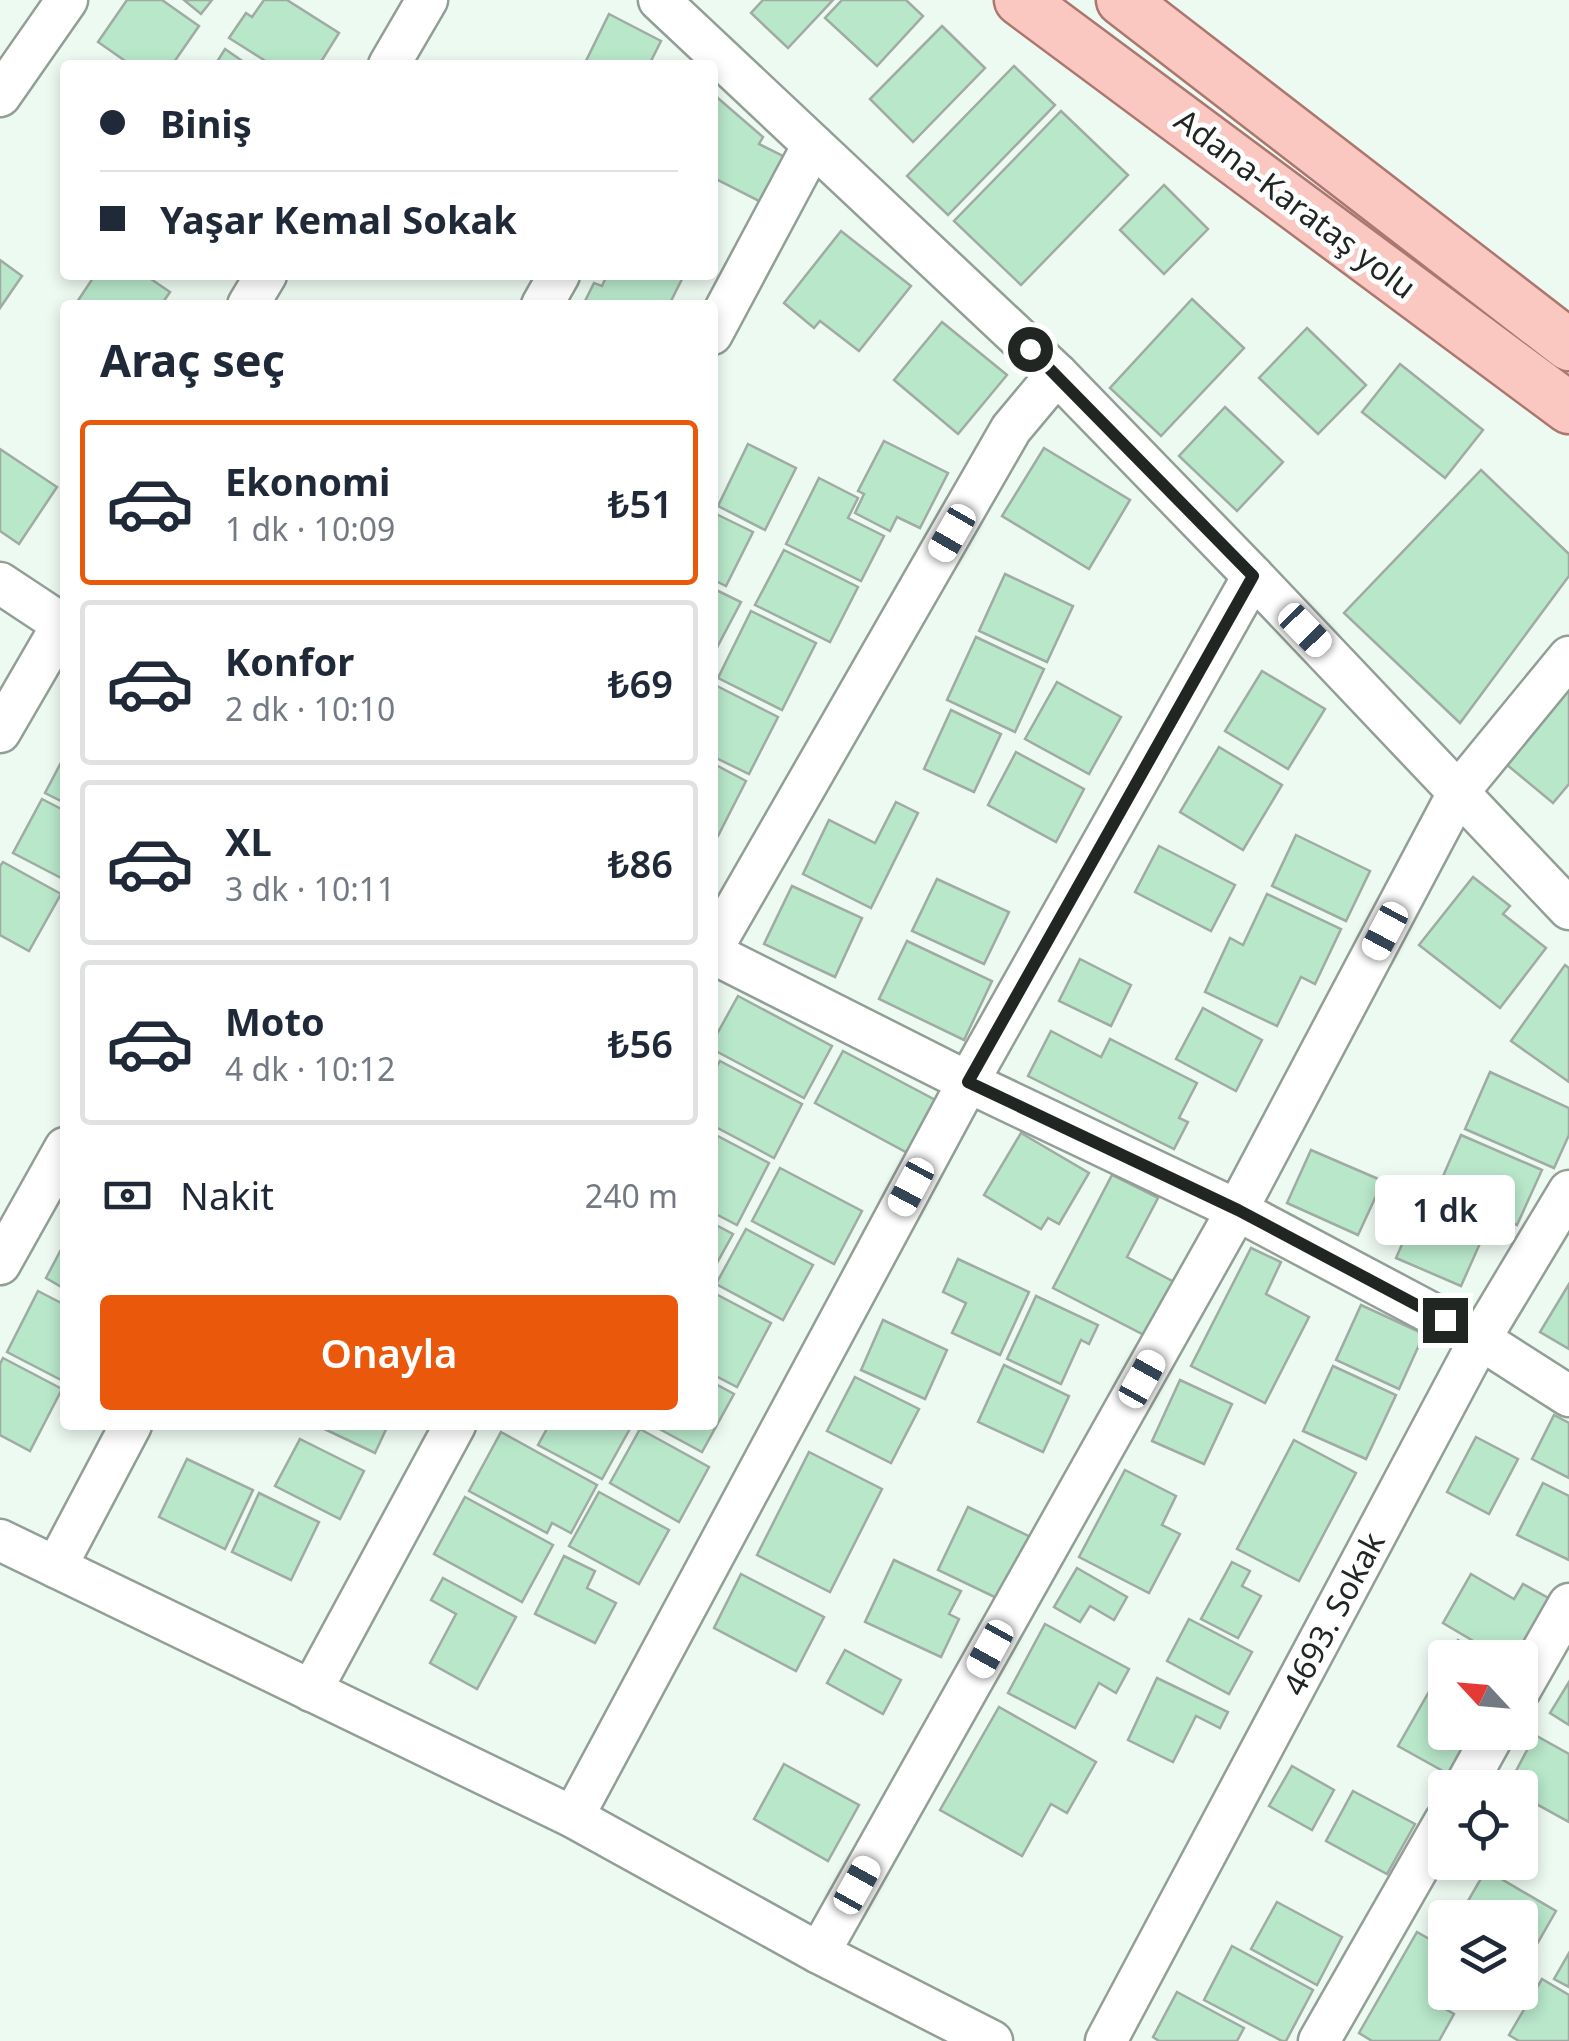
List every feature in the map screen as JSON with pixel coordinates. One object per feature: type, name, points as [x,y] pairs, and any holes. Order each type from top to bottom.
[{"type":"main road","name":"Adana-Karataş yolu","points":[[1020,0],[1569,408]]},
{"type":"main road","name":"Adana-Karataş yolu","points":[[1122,0],[1569,344]]},
{"type":"street","points":[[0,96],[67,0]]},
{"type":"street","points":[[392,60],[427,0]]},
{"type":"street","points":[[659,0],[688,50]]},
{"type":"street","points":[[718,73],[813,145],[1057,374],[1569,909]]},
{"type":"street","points":[[718,323],[813,145]]},
{"type":"street","points":[[718,941],[1011,429],[1057,374]]},
{"type":"street","points":[[573,1817],[968,1082],[1253,576]]},
{"type":"street","points":[[0,583],[60,620]]},
{"type":"street","points":[[0,732],[60,630]]},
{"type":"street","points":[[819,1953],[1238,1210],[1459,791],[1569,657]]},
{"type":"street","points":[[718,954],[968,1082],[1238,1210],[1480,1339],[1569,1396]]},
{"type":"street","points":[[0,1264],[60,1157]]},
{"type":"street","name":"4693. Sokak","points":[[1106,2041],[1480,1339],[1569,1191]]},
{"type":"street","points":[[56,1567],[128,1430]]},
{"type":"street","points":[[312,1691],[452,1430]]},
{"type":"street","points":[[0,1540],[573,1817],[819,1953],[992,2041]]},
{"type":"street","points":[[1538,1658],[1569,1604]]},
{"type":"street","points":[[1319,2041],[1428,1851]]},
{"type":"building","points":[[127,0],[162,0],[199,26],[175,60],[124,60],[98,42]]},
{"type":"building","points":[[184,0],[212,0],[201,14]]},
{"type":"building","points":[[264,0],[287,0],[339,33],[322,60],[264,60],[229,38],[246,13],[252,17]]},
{"type":"building","points":[[763,0],[833,0],[788,48],[751,13]]},
{"type":"building","points":[[842,0],[906,0],[923,16],[877,66],[825,18]]},
{"type":"building","points":[[609,14],[661,41],[652,60],[586,60]]},
{"type":"building","points":[[942,26],[985,68],[913,142],[870,99]]},
{"type":"building","points":[[225,49],[241,60],[218,60]]},
{"type":"building","points":[[1014,66],[1055,105],[948,215],[907,176]]},
{"type":"building","points":[[718,98],[763,137],[759,144],[789,159],[765,204],[718,180]]},
{"type":"building","points":[[1061,111],[1128,175],[1021,285],[954,221]]},
{"type":"building","points":[[1164,185],[1208,229],[1164,274],[1120,230]]},
{"type":"building","points":[[841,231],[911,286],[859,351],[820,321],[814,328],[784,303]]},
{"type":"building","points":[[0,260],[22,276],[0,308]]},
{"type":"building","points":[[92,280],[152,280],[170,292],[164,300],[78,300]]},
{"type":"building","points":[[605,280],[682,280],[672,300],[586,300],[594,283],[602,286]]},
{"type":"building","points":[[1192,299],[1244,348],[1161,436],[1110,388]]},
{"type":"building","points":[[942,322],[1007,375],[958,434],[894,380]]},
{"type":"building","points":[[1307,328],[1366,385],[1318,434],[1259,378]]},
{"type":"building","points":[[1400,364],[1483,430],[1445,478],[1362,412]]},
{"type":"building","points":[[1225,407],[1283,462],[1237,511],[1179,456]]},
{"type":"building","points":[[884,441],[948,473],[920,528],[897,517],[890,531],[855,513],[864,494],[858,491]]},
{"type":"building","points":[[748,444],[796,468],[765,530],[718,506]]},
{"type":"building","points":[[1044,448],[1130,500],[1089,569],[1002,516]]},
{"type":"building","points":[[0,449],[57,487],[19,544],[0,531]]},
{"type":"building","points":[[1481,470],[1569,554],[1569,576],[1460,723],[1344,613]]},
{"type":"building","points":[[819,478],[858,498],[848,518],[884,536],[861,581],[786,544]]},
{"type":"building","points":[[718,515],[753,532],[726,586],[718,582]]},
{"type":"building","points":[[784,550],[858,587],[830,642],[755,605]]},
{"type":"building","points":[[1005,574],[1073,606],[1047,662],[979,631]]},
{"type":"building","points":[[718,591],[741,602],[718,646]]},
{"type":"building","points":[[751,611],[816,643],[782,710],[718,678]]},
{"type":"building","points":[[976,637],[1044,669],[1015,732],[947,700]]},
{"type":"building","points":[[1262,671],[1325,709],[1288,769],[1225,731]]},
{"type":"building","points":[[1569,675],[1569,784],[1553,803],[1500,759]]},
{"type":"building","points":[[1057,682],[1121,717],[1089,774],[1025,739]]},
{"type":"building","points":[[718,687],[778,717],[749,774],[718,759]]},
{"type":"building","points":[[951,710],[1001,734],[974,792],[924,769]]},
{"type":"building","points":[[1219,747],[1282,785],[1243,850],[1180,812]]},
{"type":"building","points":[[1016,752],[1084,789],[1056,842],[988,805]]},
{"type":"building","points":[[60,764],[60,800],[45,793]]},
{"type":"building","points":[[718,766],[746,781],[718,836]]},
{"type":"building","points":[[42,799],[60,808],[60,877],[13,853]]},
{"type":"building","points":[[896,802],[918,813],[871,908],[803,874],[829,820],[875,843]]},
{"type":"building","points":[[1296,835],[1370,871],[1346,921],[1272,886]]},
{"type":"building","points":[[1159,846],[1235,885],[1211,931],[1135,892]]},
{"type":"building","points":[[3,862],[60,893],[29,951],[0,935]]},
{"type":"building","points":[[1473,877],[1510,906],[1503,914],[1546,948],[1500,1008],[1419,945]]},
{"type":"building","points":[[937,879],[1009,912],[984,964],[912,931]]},
{"type":"building","points":[[792,886],[862,918],[835,977],[764,944]]},
{"type":"building","points":[[1267,894],[1341,929],[1315,984],[1301,977],[1277,1026],[1205,992],[1230,938],[1243,945]]},
{"type":"building","points":[[907,941],[992,981],[964,1040],[879,999]]},
{"type":"building","points":[[1080,959],[1131,985],[1111,1026],[1059,1001]]},
{"type":"building","points":[[1565,965],[1569,968],[1569,1082],[1511,1041]]},
{"type":"building","points":[[738,996],[832,1046],[804,1098],[718,1052],[718,1032]]},
{"type":"building","points":[[1203,1008],[1262,1040],[1236,1091],[1176,1059]]},
{"type":"building","points":[[1051,1031],[1101,1057],[1110,1039],[1197,1083],[1179,1118],[1188,1122],[1174,1149],[1028,1076]]},
{"type":"building","points":[[843,1051],[943,1104],[915,1157],[815,1103]]},
{"type":"building","points":[[720,1061],[802,1104],[774,1158],[718,1128]]},
{"type":"building","points":[[1490,1072],[1569,1108],[1569,1135],[1554,1168],[1465,1129]]},
{"type":"building","points":[[1021,1133],[1089,1173],[1059,1224],[1048,1218],[1041,1229],[984,1195]]},
{"type":"building","points":[[1461,1135],[1542,1170],[1517,1225],[1437,1190]]},
{"type":"building","points":[[718,1136],[769,1163],[737,1225],[718,1215]]},
{"type":"building","points":[[1311,1150],[1383,1181],[1358,1235],[1287,1203]]},
{"type":"building","points":[[780,1168],[862,1211],[834,1264],[752,1221]]},
{"type":"building","points":[[1112,1175],[1158,1198],[1127,1257],[1176,1283],[1148,1337],[1053,1288]]},
{"type":"building","points":[[1425,1192],[1490,1221],[1461,1286],[1396,1258]]},
{"type":"building","points":[[718,1226],[733,1234],[718,1261]]},
{"type":"building","points":[[746,1229],[813,1265],[783,1320],[718,1285]]},
{"type":"building","points":[[1251,1248],[1281,1262],[1266,1294],[1309,1317],[1265,1403],[1191,1366]]},
{"type":"building","points":[[60,1251],[60,1286],[46,1278]]},
{"type":"building","points":[[958,1259],[1029,1292],[1000,1355],[952,1333],[966,1303],[943,1292]]},
{"type":"building","points":[[1569,1284],[1569,1349],[1540,1332]]},
{"type":"building","points":[[38,1291],[60,1302],[60,1379],[7,1352]]},
{"type":"building","points":[[718,1295],[771,1323],[737,1387],[718,1377]]},
{"type":"building","points":[[1036,1296],[1098,1325],[1089,1344],[1081,1340],[1061,1384],[1007,1359]]},
{"type":"building","points":[[1361,1305],[1424,1334],[1399,1389],[1336,1360]]},
{"type":"building","points":[[883,1320],[947,1350],[925,1399],[861,1370]]},
{"type":"building","points":[[3,1358],[60,1388],[30,1451],[0,1435]]},
{"type":"building","points":[[1004,1365],[1069,1396],[1043,1452],[978,1422]]},
{"type":"building","points":[[1333,1366],[1396,1395],[1366,1459],[1303,1431]]},
{"type":"building","points":[[855,1377],[919,1409],[891,1463],[827,1431]]},
{"type":"building","points":[[1180,1380],[1232,1404],[1204,1464],[1152,1441]]},
{"type":"building","points":[[718,1385],[734,1394],[718,1423]]},
{"type":"building","points":[[1554,1415],[1569,1423],[1569,1478],[1532,1459]]},
{"type":"building","points":[[327,1430],[386,1430],[375,1453]]},
{"type":"building","points":[[546,1430],[629,1430],[602,1479],[538,1445]]},
{"type":"building","points":[[639,1430],[709,1467],[679,1522],[610,1483]]},
{"type":"building","points":[[661,1430],[714,1430],[702,1452]]},
{"type":"building","points":[[501,1432],[597,1485],[571,1533],[552,1523],[547,1533],[469,1491]]},
{"type":"building","points":[[1476,1437],[1518,1459],[1489,1514],[1447,1492]]},
{"type":"building","points":[[300,1439],[364,1471],[340,1519],[275,1486]]},
{"type":"building","points":[[1294,1440],[1356,1473],[1299,1581],[1237,1549]]},
{"type":"building","points":[[809,1452],[882,1489],[830,1592],[757,1555]]},
{"type":"building","points":[[187,1459],[253,1490],[225,1549],[159,1517]]},
{"type":"building","points":[[1125,1470],[1176,1496],[1162,1525],[1180,1534],[1149,1593],[1079,1557]]},
{"type":"building","points":[[1543,1483],[1569,1496],[1569,1560],[1517,1535]]},
{"type":"building","points":[[599,1492],[669,1530],[639,1584],[569,1546]]},
{"type":"building","points":[[259,1493],[319,1522],[291,1580],[232,1552]]},
{"type":"building","points":[[465,1497],[553,1545],[522,1602],[434,1554]]},
{"type":"building","points":[[968,1507],[1033,1538],[1003,1601],[938,1570]]},
{"type":"building","points":[[564,1556],[595,1571],[587,1588],[616,1603],[595,1643],[535,1614]]},
{"type":"building","points":[[894,1560],[961,1591],[949,1614],[959,1619],[941,1657],[865,1622]]},
{"type":"building","points":[[1232,1562],[1250,1571],[1242,1586],[1261,1596],[1238,1638],[1201,1619]]},
{"type":"building","points":[[1077,1568],[1127,1597],[1114,1620],[1090,1606],[1080,1622],[1054,1607]]},
{"type":"building","points":[[741,1574],[824,1617],[796,1671],[714,1628]]},
{"type":"building","points":[[1471,1574],[1514,1599],[1523,1584],[1552,1600],[1529,1640],[1472,1640],[1443,1623]]},
{"type":"building","points":[[443,1578],[516,1617],[477,1689],[430,1663],[456,1614],[431,1600]]},
{"type":"building","points":[[1189,1619],[1252,1652],[1229,1694],[1167,1661]]},
{"type":"building","points":[[1045,1624],[1129,1669],[1116,1693],[1099,1683],[1075,1728],[1008,1693]]},
{"type":"building","points":[[845,1650],[901,1680],[883,1714],[827,1683]]},
{"type":"building","points":[[1157,1678],[1228,1712],[1220,1728],[1196,1716],[1173,1762],[1128,1740]]},
{"type":"building","points":[[1569,1682],[1569,1725],[1550,1713]]},
{"type":"building","points":[[1428,1694],[1428,1750],[1467,1750],[1455,1770],[1441,1770],[1398,1746]]},
{"type":"building","points":[[999,1707],[1096,1762],[1067,1813],[1051,1804],[1022,1856],[940,1810]]},
{"type":"building","points":[[1538,1737],[1569,1754],[1569,1822],[1538,1805],[1538,1770],[1517,1770],[1527,1750],[1538,1750]]},
{"type":"building","points":[[784,1764],[859,1805],[828,1861],[754,1819]]},
{"type":"building","points":[[1292,1766],[1334,1790],[1312,1830],[1269,1806]]},
{"type":"building","points":[[1353,1791],[1415,1824],[1387,1874],[1326,1841]]},
{"type":"building","points":[[1480,1880],[1503,1880],[1537,1900],[1468,1900]]},
{"type":"building","points":[[1538,1900],[1556,1911],[1538,1942]]},
{"type":"building","points":[[1277,1902],[1342,1937],[1317,1985],[1251,1949]]},
{"type":"building","points":[[1417,1932],[1428,1938],[1428,2010],[1454,2014],[1439,2041],[1372,2041],[1359,2033]]},
{"type":"building","points":[[1232,1946],[1313,1990],[1286,2041],[1204,2000]]},
{"type":"building","points":[[1569,1953],[1569,1987],[1554,1979]]},
{"type":"building","points":[[1542,1979],[1569,1995],[1569,2041],[1519,2041],[1509,2035],[1524,2010],[1538,2010],[1538,1986]]},
{"type":"building","points":[[1177,1992],[1244,2028],[1237,2041],[1159,2041],[1153,2037]]},
{"type":"route","points":[[1030,349],[1253,576],[968,1082],[1238,1210],[1445,1320]]}]
